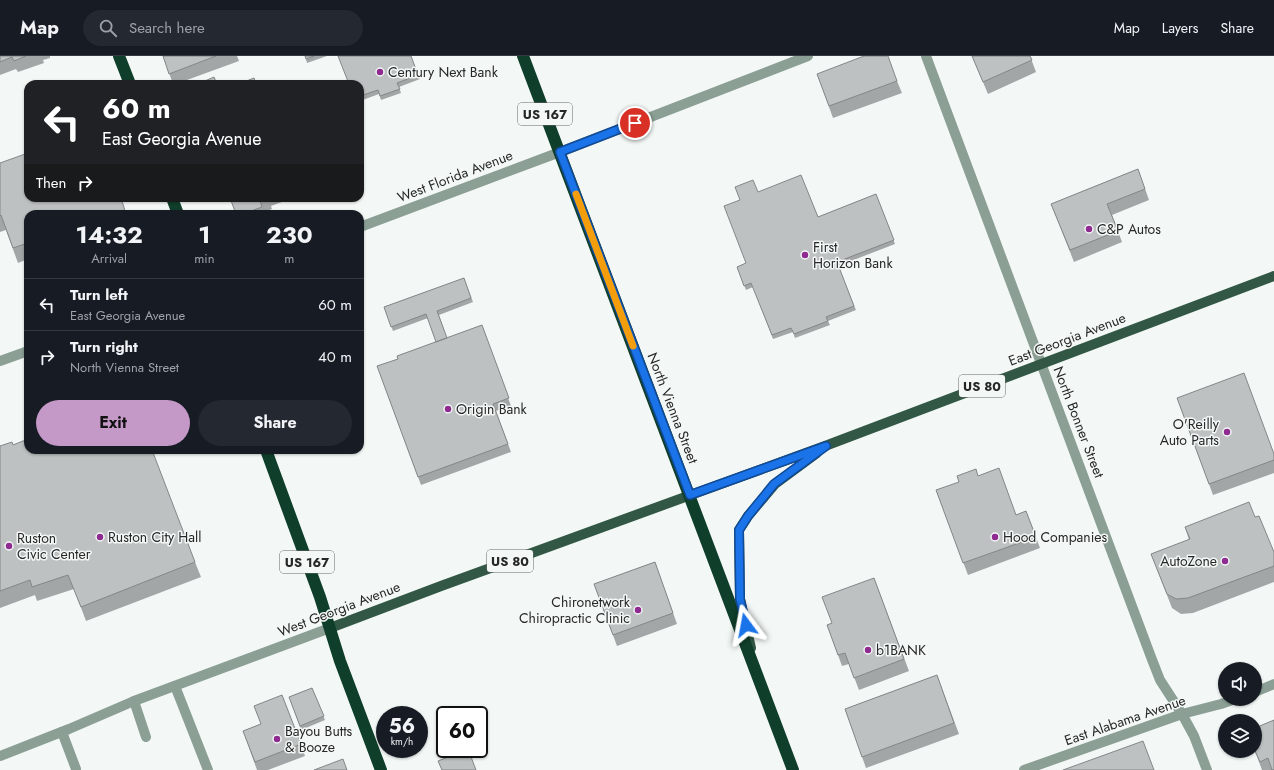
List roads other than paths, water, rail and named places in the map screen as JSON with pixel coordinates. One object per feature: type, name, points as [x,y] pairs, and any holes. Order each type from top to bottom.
[{"type":"highway","points":[[119,56],[128,80]]},
{"type":"highway","name":"North Vienna Street","points":[[524,56],[793,770]]},
{"type":"highway","name":"US 167","points":[[267,454],[330,628]]},
{"type":"highway","points":[[330,628],[340,661],[381,770]]},
{"type":"main road","name":"East Georgia Avenue","points":[[690,495],[826,446],[1274,276]]},
{"type":"main road","points":[[758,677],[740,599],[739,530],[748,516],[774,484],[826,446]]},
{"type":"main road","name":"West Georgia Avenue","points":[[330,628],[448,583],[690,495]]},
{"type":"street","name":"West Florida Avenue","points":[[364,226],[560,152],[808,56]]},
{"type":"street","name":"North Bonner Street","points":[[926,56],[1160,680],[1194,736],[1207,770]]},
{"type":"street","points":[[0,361],[24,352]]},
{"type":"street","name":"West Georgia Avenue","points":[[0,756],[175,686],[330,628]]},
{"type":"street","points":[[1262,689],[1274,684]]},
{"type":"street","points":[[175,686],[208,770]]},
{"type":"street","points":[[134,702],[146,737]]},
{"type":"street","name":"East Alabama Avenue","points":[[1024,770],[1182,714],[1218,705]]},
{"type":"street","points":[[62,732],[76,769]]},
{"type":"place","name":"Century Next Bank","points":[[380,72]]},
{"type":"place","name":"C&P Autos","points":[[1089,229]]},
{"type":"place","name":"First Horizon Bank","points":[[805,255]]},
{"type":"place","name":"Origin Bank","points":[[448,409]]},
{"type":"place","name":"O'Reilly Auto Parts","points":[[1227,432]]},
{"type":"place","name":"Ruston City Hall","points":[[100,537]]},
{"type":"place","name":"Hood Companies","points":[[995,537]]},
{"type":"place","name":"Ruston Civic Center","points":[[9,546]]},
{"type":"place","name":"AutoZone","points":[[1225,561]]},
{"type":"place","name":"Chironetwork Chiropractic Clinic","points":[[638,610]]},
{"type":"place","name":"b1BANK","points":[[868,650]]},
{"type":"place","name":"Bayou Butts & Booze","points":[[277,739]]}]
